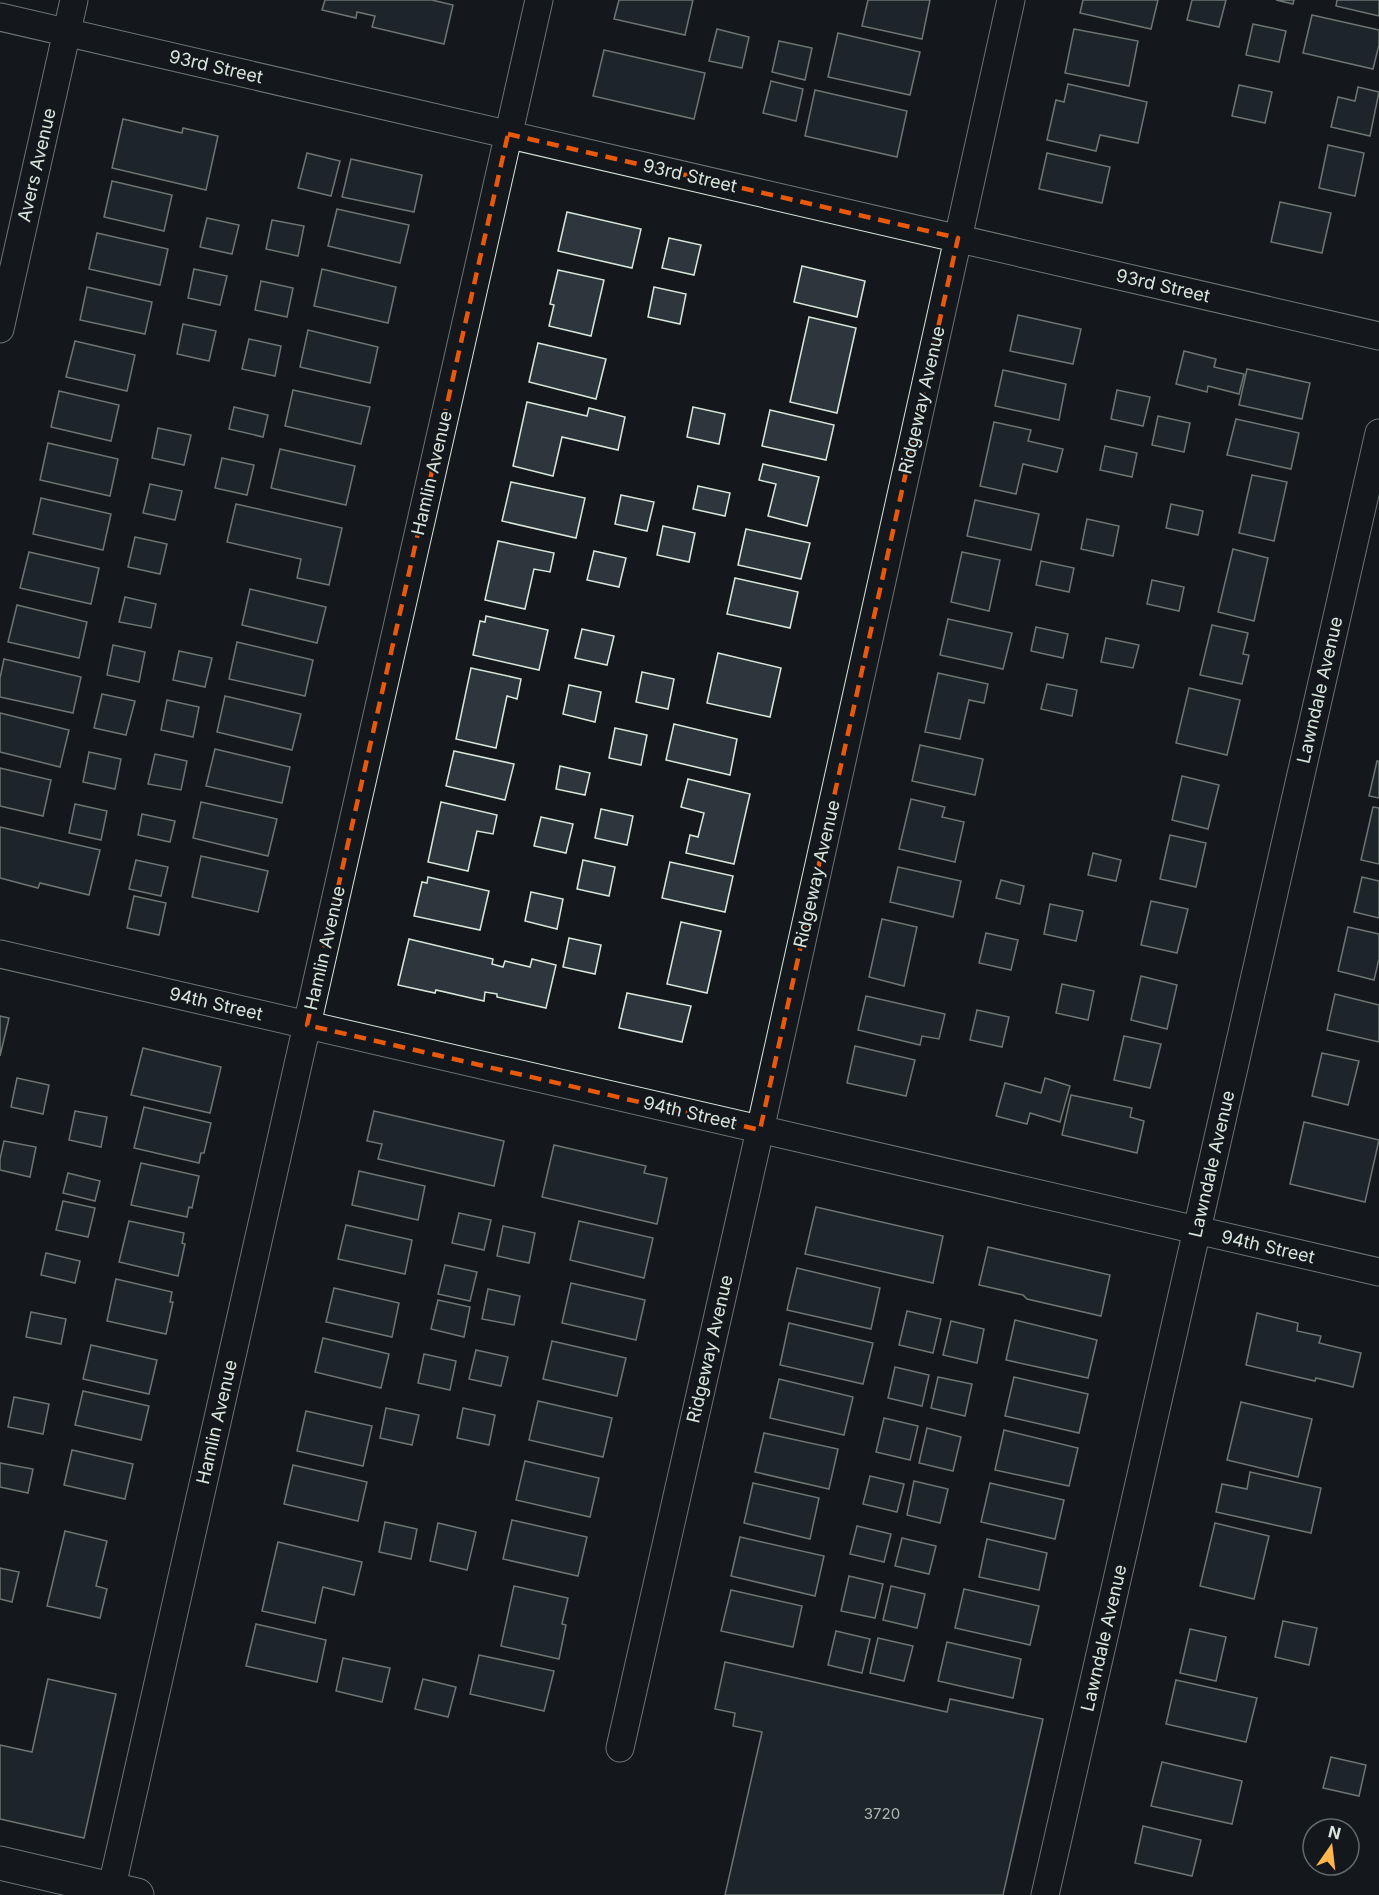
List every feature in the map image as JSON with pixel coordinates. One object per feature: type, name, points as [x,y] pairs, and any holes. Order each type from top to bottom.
[{"type":"main road","points":[[0,1863],[120,1893]]},
{"type":"street","name":"Avers Avenue","points":[[0,329],[74,0]]},
{"type":"street","name":"Hamlin Avenue","points":[[120,1893],[163,1663],[539,0]]},
{"type":"street","name":"Ridgeway Avenue","points":[[620,1748],[1011,0]]},
{"type":"street","name":"93rd Street","points":[[0,17],[1379,336]]},
{"type":"street","name":"Lawndale Avenue","points":[[1045,1895],[1379,433]]},
{"type":"street","name":"94th Street","points":[[0,954],[1379,1272]]},
{"type":"highlighted area","points":[[508,134],[958,238],[760,1130],[307,1025]]},
{"type":"building","points":[[325,0],[432,0],[453,5],[444,44],[372,27],[375,16],[357,12],[356,18],[322,10]]},
{"type":"building","points":[[619,0],[693,0],[685,35],[614,19]]},
{"type":"building","points":[[868,0],[930,0],[922,39],[862,26]]},
{"type":"building","points":[[1083,0],[1158,0],[1151,29],[1080,13]]},
{"type":"building","points":[[1192,0],[1226,0],[1219,27],[1187,20]]},
{"type":"building","points":[[1276,0],[1294,0],[1293,4]]},
{"type":"building","points":[[1337,0],[1379,0],[1379,16],[1336,6]]},
{"type":"building","points":[[1312,15],[1379,30],[1379,45],[1373,69],[1303,53]]},
{"type":"building","points":[[1253,24],[1286,31],[1279,62],[1246,55]]},
{"type":"building","points":[[717,29],[749,37],[742,68],[709,61]]},
{"type":"building","points":[[1074,29],[1138,41],[1129,86],[1065,73]]},
{"type":"building","points":[[838,33],[920,52],[910,95],[828,77]]},
{"type":"building","points":[[779,41],[812,48],[805,80],[772,72]]},
{"type":"building","points":[[604,50],[705,73],[694,119],[593,96]]},
{"type":"building","points":[[771,81],[803,89],[796,121],[763,113]]},
{"type":"building","points":[[1068,84],[1147,102],[1138,143],[1100,135],[1096,151],[1047,140],[1056,100],[1064,102]]},
{"type":"building","points":[[1239,85],[1272,92],[1265,123],[1232,116]]},
{"type":"building","points":[[1358,87],[1379,92],[1370,136],[1331,127],[1338,97],[1355,101]]},
{"type":"building","points":[[815,90],[907,111],[897,157],[805,136]]},
{"type":"building","points":[[123,119],[182,133],[183,128],[218,136],[206,190],[112,168]]},
{"type":"building","points":[[1328,145],[1364,153],[1355,196],[1319,188]]},
{"type":"building","points":[[307,153],[340,161],[331,196],[298,188]]},
{"type":"building","points":[[1047,153],[1110,167],[1102,203],[1039,189]]},
{"type":"building","points":[[351,159],[422,175],[414,212],[342,197]]},
{"type":"building","points":[[112,181],[172,195],[164,231],[104,217]]},
{"type":"building","points":[[1280,202],[1331,213],[1322,253],[1271,242]]},
{"type":"building","points":[[337,209],[409,225],[400,263],[328,246]]},
{"type":"building","points":[[567,212],[641,229],[632,268],[558,251]]},
{"type":"building","points":[[207,218],[239,225],[232,254],[200,247]]},
{"type":"building","points":[[272,220],[304,226],[298,256],[266,249]]},
{"type":"building","points":[[97,233],[168,249],[160,285],[89,269]]},
{"type":"building","points":[[669,238],[701,245],[694,275],[662,268]]},
{"type":"building","points":[[802,266],[865,281],[857,317],[794,302]]},
{"type":"building","points":[[194,269],[227,276],[220,305],[188,298]]},
{"type":"building","points":[[322,269],[396,287],[388,323],[314,306]]},
{"type":"building","points":[[558,270],[604,280],[591,336],[549,326],[554,305],[550,304]]},
{"type":"building","points":[[261,281],[293,288],[287,317],[255,310]]},
{"type":"building","points":[[87,287],[152,302],[145,334],[80,320]]},
{"type":"building","points":[[654,287],[686,294],[680,324],[648,317]]},
{"type":"building","points":[[1018,315],[1081,329],[1073,364],[1010,351]]},
{"type":"building","points":[[809,317],[856,328],[837,413],[790,402]]},
{"type":"building","points":[[183,324],[216,331],[209,361],[177,354]]},
{"type":"building","points":[[308,330],[378,347],[370,383],[300,367]]},
{"type":"building","points":[[249,339],[281,346],[275,376],[242,369]]},
{"type":"building","points":[[75,341],[135,355],[127,391],[66,377]]},
{"type":"building","points":[[538,343],[606,359],[596,399],[529,382]]},
{"type":"building","points":[[1184,351],[1216,359],[1214,367],[1244,374],[1239,394],[1208,386],[1207,392],[1176,384]]},
{"type":"building","points":[[1247,369],[1310,383],[1302,419],[1239,405]]},
{"type":"building","points":[[1003,370],[1066,384],[1059,420],[995,406]]},
{"type":"building","points":[[293,390],[370,407],[361,444],[285,426]]},
{"type":"building","points":[[1117,390],[1150,397],[1143,426],[1111,419]]},
{"type":"building","points":[[59,391],[119,405],[111,441],[51,427]]},
{"type":"building","points":[[527,402],[587,416],[589,408],[625,417],[618,450],[562,437],[553,476],[513,466]]},
{"type":"building","points":[[234,407],[268,415],[263,437],[229,429]]},
{"type":"building","points":[[693,407],[725,414],[719,444],[687,437]]},
{"type":"building","points":[[770,410],[834,425],[826,460],[762,446]]},
{"type":"building","points":[[1158,416],[1190,423],[1184,452],[1152,445]]},
{"type":"building","points":[[1236,419],[1299,433],[1291,469],[1227,455]]},
{"type":"building","points":[[994,422],[1031,430],[1028,441],[1063,449],[1057,472],[1023,464],[1016,494],[980,486]]},
{"type":"building","points":[[158,428],[191,435],[184,465],[152,458]]},
{"type":"building","points":[[48,443],[118,459],[110,496],[40,480]]},
{"type":"building","points":[[1105,446],[1137,453],[1132,477],[1100,470]]},
{"type":"building","points":[[280,449],[355,466],[346,505],[271,488]]},
{"type":"building","points":[[222,458],[254,465],[247,495],[215,488]]},
{"type":"building","points":[[763,464],[819,477],[807,526],[768,516],[776,484],[759,480]]},
{"type":"building","points":[[1252,475],[1287,482],[1274,541],[1239,533]]},
{"type":"building","points":[[511,482],[585,498],[576,538],[502,521]]},
{"type":"building","points":[[150,484],[182,491],[175,520],[143,513]]},
{"type":"building","points":[[698,486],[730,493],[725,516],[693,509]]},
{"type":"building","points":[[621,495],[654,502],[647,531],[615,524]]},
{"type":"building","points":[[41,498],[111,514],[103,550],[33,534]]},
{"type":"building","points":[[975,500],[1039,514],[1031,550],[967,536]]},
{"type":"building","points":[[236,504],[342,528],[329,585],[297,578],[301,559],[227,542]]},
{"type":"building","points":[[1171,504],[1203,511],[1198,535],[1166,528]]},
{"type":"building","points":[[1087,519],[1119,526],[1113,556],[1081,549]]},
{"type":"building","points":[[663,526],[695,533],[689,562],[657,555]]},
{"type":"building","points":[[746,529],[810,543],[801,579],[738,565]]},
{"type":"building","points":[[135,537],[167,544],[160,574],[128,567]]},
{"type":"building","points":[[498,541],[554,553],[550,572],[534,569],[525,609],[485,600]]},
{"type":"building","points":[[1233,549],[1268,558],[1254,621],[1218,612]]},
{"type":"building","points":[[594,551],[626,558],[619,587],[587,580]]},
{"type":"building","points":[[29,552],[99,568],[91,604],[20,588]]},
{"type":"building","points":[[962,552],[1000,560],[989,611],[951,602]]},
{"type":"building","points":[[1041,561],[1074,568],[1069,592],[1036,585]]},
{"type":"building","points":[[735,578],[798,592],[790,628],[727,614]]},
{"type":"building","points":[[1152,580],[1184,587],[1179,611],[1147,604]]},
{"type":"building","points":[[250,589],[326,607],[317,643],[242,625]]},
{"type":"building","points":[[125,597],[156,604],[151,628],[119,622]]},
{"type":"building","points":[[17,605],[87,622],[79,658],[8,642]]},
{"type":"building","points":[[486,616],[548,630],[539,670],[473,655],[480,621],[485,622]]},
{"type":"building","points":[[948,619],[1012,633],[1003,669],[940,655]]},
{"type":"building","points":[[1212,625],[1248,633],[1243,654],[1249,655],[1242,684],[1200,675]]},
{"type":"building","points":[[1036,627],[1068,634],[1063,658],[1031,651]]},
{"type":"building","points":[[582,629],[614,636],[607,665],[575,658]]},
{"type":"building","points":[[1106,638],[1139,645],[1133,668],[1101,662]]},
{"type":"building","points":[[237,642],[313,660],[305,696],[229,679]]},
{"type":"building","points":[[113,645],[145,652],[139,682],[107,675]]},
{"type":"building","points":[[179,651],[212,658],[205,687],[173,680]]},
{"type":"building","points":[[718,653],[781,668],[770,717],[707,703]]},
{"type":"building","points":[[4,659],[81,677],[73,713],[0,697],[0,678]]},
{"type":"building","points":[[471,668],[521,679],[517,699],[507,696],[496,748],[456,739]]},
{"type":"building","points":[[642,672],[674,679],[668,709],[636,702]]},
{"type":"building","points":[[938,673],[988,684],[984,703],[969,700],[960,739],[925,732]]},
{"type":"building","points":[[1047,684],[1077,690],[1072,716],[1041,709]]},
{"type":"building","points":[[569,685],[601,692],[595,722],[563,714]]},
{"type":"building","points":[[1189,688],[1240,700],[1227,755],[1176,743]]},
{"type":"building","points":[[102,694],[135,701],[126,735],[94,728]]},
{"type":"building","points":[[225,696],[301,714],[292,750],[217,732]]},
{"type":"building","points":[[167,700],[199,707],[193,737],[161,730]]},
{"type":"building","points":[[0,713],[69,730],[60,767],[0,752]]},
{"type":"building","points":[[674,724],[737,739],[730,775],[666,760]]},
{"type":"building","points":[[615,728],[647,735],[641,765],[609,758]]},
{"type":"building","points":[[920,745],[983,759],[975,795],[912,781]]},
{"type":"building","points":[[215,749],[290,767],[282,803],[206,786]]},
{"type":"building","points":[[454,751],[514,764],[505,800],[446,786]]},
{"type":"building","points":[[89,752],[121,759],[115,789],[83,782]]},
{"type":"building","points":[[155,754],[187,761],[181,790],[148,784]]},
{"type":"building","points":[[1377,761],[1379,761],[1379,798],[1369,796]]},
{"type":"building","points":[[560,766],[590,773],[585,795],[556,789]]},
{"type":"building","points":[[0,768],[51,780],[43,816],[0,806]]},
{"type":"building","points":[[1182,776],[1219,785],[1208,829],[1172,820]]},
{"type":"building","points":[[688,779],[750,794],[734,864],[686,853],[690,835],[698,837],[704,813],[681,807]]},
{"type":"building","points":[[911,799],[945,807],[942,817],[964,822],[955,862],[899,849]]},
{"type":"building","points":[[201,802],[277,819],[268,856],[193,838]]},
{"type":"building","points":[[441,802],[497,815],[493,834],[477,831],[468,871],[428,862]]},
{"type":"building","points":[[75,804],[107,811],[101,840],[69,833]]},
{"type":"building","points":[[1373,807],[1379,808],[1379,864],[1361,860]]},
{"type":"building","points":[[601,809],[633,816],[627,845],[595,838]]},
{"type":"building","points":[[142,814],[175,821],[170,842],[138,835]]},
{"type":"building","points":[[541,817],[573,824],[566,853],[534,846]]},
{"type":"building","points":[[0,827],[100,850],[89,895],[40,883],[38,888],[0,878]]},
{"type":"building","points":[[1170,835],[1206,843],[1196,887],[1160,879]]},
{"type":"building","points":[[1093,853],[1121,860],[1116,881],[1088,875]]},
{"type":"building","points":[[201,856],[268,871],[258,912],[192,897]]},
{"type":"building","points":[[136,860],[168,867],[161,896],[129,889]]},
{"type":"building","points":[[583,860],[615,867],[609,896],[577,889]]},
{"type":"building","points":[[670,862],[733,876],[725,912],[662,898]]},
{"type":"building","points":[[898,867],[961,881],[953,917],[890,902]]},
{"type":"building","points":[[428,877],[489,891],[480,930],[414,916],[422,882],[427,883]]},
{"type":"building","points":[[1362,877],[1379,881],[1379,918],[1354,912]]},
{"type":"building","points":[[1001,880],[1024,886],[1020,904],[996,898]]},
{"type":"building","points":[[531,892],[563,899],[557,929],[525,921]]},
{"type":"building","points":[[134,896],[166,903],[159,935],[127,928]]},
{"type":"building","points":[[1151,901],[1188,909],[1177,953],[1141,945]]},
{"type":"building","points":[[1050,904],[1083,911],[1076,941],[1044,934]]},
{"type":"building","points":[[882,919],[917,927],[904,986],[869,977]]},
{"type":"building","points":[[681,922],[721,931],[707,993],[667,984]]},
{"type":"building","points":[[1348,927],[1379,934],[1379,959],[1374,980],[1338,971]]},
{"type":"building","points":[[986,933],[1018,940],[1011,970],[979,963]]},
{"type":"building","points":[[569,938],[601,945],[595,974],[563,967]]},
{"type":"building","points":[[409,939],[493,959],[492,964],[503,967],[505,961],[530,967],[532,959],[556,965],[546,1008],[485,992],[484,1001],[436,990],[435,993],[398,985]]},
{"type":"building","points":[[1141,976],[1177,985],[1167,1029],[1131,1020]]},
{"type":"building","points":[[1062,984],[1094,991],[1088,1020],[1056,1013]]},
{"type":"building","points":[[627,993],[691,1006],[682,1042],[619,1028]]},
{"type":"building","points":[[1335,994],[1379,1005],[1379,1042],[1327,1030]]},
{"type":"building","points":[[866,996],[945,1014],[939,1039],[922,1036],[920,1045],[858,1030]]},
{"type":"building","points":[[977,1010],[1009,1017],[1002,1047],[970,1040]]},
{"type":"building","points":[[0,1016],[9,1018],[0,1056]]},
{"type":"building","points":[[1124,1036],[1161,1044],[1150,1088],[1114,1080]]},
{"type":"building","points":[[855,1046],[915,1060],[906,1096],[847,1083]]},
{"type":"building","points":[[143,1048],[221,1067],[210,1113],[131,1095]]},
{"type":"building","points":[[1322,1053],[1359,1061],[1348,1105],[1312,1096]]},
{"type":"building","points":[[17,1078],[49,1085],[43,1114],[11,1107]]},
{"type":"building","points":[[1045,1078],[1070,1086],[1060,1122],[1030,1113],[1027,1124],[996,1116],[1005,1083],[1041,1093]]},
{"type":"building","points":[[1071,1095],[1132,1108],[1130,1117],[1144,1121],[1137,1153],[1062,1135]]},
{"type":"building","points":[[144,1107],[211,1123],[204,1153],[201,1153],[199,1163],[134,1148]]},
{"type":"building","points":[[75,1111],[107,1117],[101,1147],[69,1140]]},
{"type":"building","points":[[374,1111],[504,1141],[494,1186],[378,1159],[382,1144],[367,1141]]},
{"type":"building","points":[[1304,1122],[1379,1140],[1365,1202],[1290,1184]]},
{"type":"building","points":[[4,1141],[36,1147],[30,1177],[0,1170]]},
{"type":"building","points":[[554,1145],[646,1166],[644,1173],[667,1178],[657,1224],[542,1197]]},
{"type":"building","points":[[141,1163],[199,1176],[192,1208],[189,1207],[187,1217],[131,1205]]},
{"type":"building","points":[[359,1171],[425,1186],[418,1220],[352,1205]]},
{"type":"building","points":[[68,1173],[100,1181],[95,1201],[63,1193]]},
{"type":"building","points":[[63,1201],[95,1208],[88,1237],[56,1230]]},
{"type":"building","points":[[816,1207],[943,1236],[933,1283],[805,1254]]},
{"type":"building","points":[[459,1213],[491,1220],[484,1250],[452,1243]]},
{"type":"building","points":[[129,1221],[184,1233],[182,1243],[185,1244],[178,1276],[119,1262]]},
{"type":"building","points":[[579,1221],[653,1238],[644,1278],[570,1260]]},
{"type":"building","points":[[346,1225],[412,1240],[405,1274],[338,1259]]},
{"type":"building","points":[[503,1226],[535,1233],[529,1263],[497,1256]]},
{"type":"building","points":[[988,1247],[1110,1275],[1101,1316],[979,1285]]},
{"type":"building","points":[[46,1253],[80,1261],[75,1283],[41,1275]]},
{"type":"building","points":[[445,1265],[477,1272],[470,1301],[438,1294]]},
{"type":"building","points":[[797,1268],[880,1288],[871,1329],[787,1310]]},
{"type":"building","points":[[116,1279],[172,1292],[170,1302],[173,1302],[166,1334],[107,1321]]},
{"type":"building","points":[[571,1283],[645,1300],[636,1340],[562,1323]]},
{"type":"building","points":[[334,1288],[399,1303],[392,1337],[326,1322]]},
{"type":"building","points":[[488,1289],[520,1296],[514,1325],[482,1319]]},
{"type":"building","points":[[438,1300],[470,1307],[464,1337],[431,1329]]},
{"type":"building","points":[[907,1311],[941,1319],[933,1353],[899,1345]]},
{"type":"building","points":[[31,1312],[66,1319],[61,1344],[26,1337]]},
{"type":"building","points":[[1257,1313],[1298,1323],[1297,1331],[1321,1336],[1319,1343],[1361,1353],[1353,1387],[1246,1365]]},
{"type":"building","points":[[1015,1320],[1097,1340],[1088,1378],[1006,1360]]},
{"type":"building","points":[[951,1321],[984,1329],[977,1363],[943,1355]]},
{"type":"building","points":[[789,1323],[873,1343],[863,1384],[780,1365]]},
{"type":"building","points":[[323,1338],[389,1354],[381,1388],[315,1372]]},
{"type":"building","points":[[552,1341],[626,1358],[617,1396],[543,1379]]},
{"type":"building","points":[[91,1345],[157,1360],[149,1394],[83,1379]]},
{"type":"building","points":[[476,1350],[508,1357],[501,1386],[469,1379]]},
{"type":"building","points":[[424,1354],[456,1361],[450,1390],[418,1383]]},
{"type":"building","points":[[895,1367],[929,1375],[922,1406],[888,1398]]},
{"type":"building","points":[[938,1377],[972,1384],[965,1416],[931,1408]]},
{"type":"building","points":[[1014,1377],[1088,1394],[1079,1433],[1005,1416]]},
{"type":"building","points":[[779,1379],[853,1397],[844,1435],[770,1418]]},
{"type":"building","points":[[83,1391],[149,1406],[141,1440],[75,1425]]},
{"type":"building","points":[[14,1397],[49,1404],[43,1434],[8,1427]]},
{"type":"building","points":[[538,1401],[612,1418],[603,1457],[529,1440]]},
{"type":"building","points":[[1241,1402],[1312,1419],[1298,1477],[1227,1460]]},
{"type":"building","points":[[386,1408],[419,1415],[412,1445],[380,1438]]},
{"type":"building","points":[[463,1408],[495,1415],[489,1445],[457,1438]]},
{"type":"building","points":[[306,1411],[372,1426],[363,1466],[297,1451]]},
{"type":"building","points":[[884,1418],[918,1426],[910,1460],[876,1452]]},
{"type":"building","points":[[927,1428],[961,1437],[953,1471],[919,1463]]},
{"type":"building","points":[[1004,1430],[1078,1448],[1069,1486],[995,1470]]},
{"type":"building","points":[[764,1433],[838,1449],[829,1489],[755,1472]]},
{"type":"building","points":[[72,1450],[133,1464],[125,1499],[64,1485]]},
{"type":"building","points":[[525,1461],[599,1478],[590,1517],[516,1500]]},
{"type":"building","points":[[0,1463],[33,1469],[28,1493],[0,1487]]},
{"type":"building","points":[[293,1465],[367,1482],[358,1521],[284,1504]]},
{"type":"building","points":[[1250,1472],[1321,1488],[1311,1533],[1216,1512],[1222,1484],[1247,1489]]},
{"type":"building","points":[[870,1476],[904,1484],[897,1512],[863,1504]]},
{"type":"building","points":[[914,1481],[948,1489],[940,1523],[907,1515]]},
{"type":"building","points":[[753,1483],[819,1498],[810,1539],[744,1523]]},
{"type":"building","points":[[990,1483],[1064,1500],[1055,1539],[981,1522]]},
{"type":"building","points":[[512,1520],[587,1537],[578,1576],[503,1559]]},
{"type":"building","points":[[385,1522],[417,1529],[411,1559],[379,1552]]},
{"type":"building","points":[[438,1523],[476,1532],[467,1570],[430,1561]]},
{"type":"building","points":[[1215,1523],[1269,1536],[1254,1599],[1200,1586]]},
{"type":"building","points":[[857,1526],[891,1534],[884,1562],[850,1554]]},
{"type":"building","points":[[65,1531],[107,1541],[96,1586],[107,1589],[100,1618],[47,1606]]},
{"type":"building","points":[[740,1537],[824,1556],[815,1596],[731,1576]]},
{"type":"building","points":[[902,1538],[936,1546],[929,1574],[895,1566]]},
{"type":"building","points":[[987,1539],[1047,1553],[1039,1590],[979,1577]]},
{"type":"building","points":[[278,1542],[362,1562],[354,1595],[323,1587],[315,1623],[262,1611]]},
{"type":"building","points":[[0,1568],[19,1572],[12,1602],[0,1599]]},
{"type":"building","points":[[849,1576],[883,1584],[875,1618],[841,1611]]},
{"type":"building","points":[[514,1586],[568,1598],[562,1624],[566,1625],[559,1659],[501,1646]]},
{"type":"building","points":[[891,1586],[925,1594],[917,1628],[883,1620]]},
{"type":"building","points":[[964,1589],[1039,1606],[1030,1645],[955,1628]]},
{"type":"building","points":[[731,1590],[802,1606],[793,1647],[721,1631]]},
{"type":"building","points":[[1283,1621],[1317,1628],[1309,1665],[1275,1657]]},
{"type":"building","points":[[256,1624],[326,1640],[317,1682],[246,1666]]},
{"type":"building","points":[[1190,1629],[1226,1637],[1216,1681],[1180,1673]]},
{"type":"building","points":[[836,1631],[870,1639],[862,1673],[828,1665]]},
{"type":"building","points":[[878,1638],[913,1646],[904,1681],[870,1673]]},
{"type":"building","points":[[947,1642],[1021,1659],[1013,1698],[938,1681]]},
{"type":"building","points":[[479,1655],[554,1671],[544,1711],[470,1694]]},
{"type":"building","points":[[343,1658],[390,1668],[382,1702],[336,1691]]},
{"type":"building","points":[[725,1662],[947,1712],[950,1699],[1043,1719],[1003,1895],[725,1895],[762,1732],[733,1726],[735,1713],[715,1709]]},
{"type":"building","points":[[48,1679],[116,1694],[84,1838],[0,1819],[0,1745],[32,1752]]},
{"type":"building","points":[[423,1679],[456,1687],[448,1717],[415,1709]]},
{"type":"building","points":[[1176,1680],[1257,1698],[1246,1742],[1166,1724]]},
{"type":"building","points":[[1331,1757],[1366,1765],[1359,1796],[1323,1788]]},
{"type":"building","points":[[1162,1762],[1242,1781],[1232,1824],[1151,1806]]},
{"type":"building","points":[[1143,1826],[1201,1840],[1192,1876],[1135,1863]]}]
